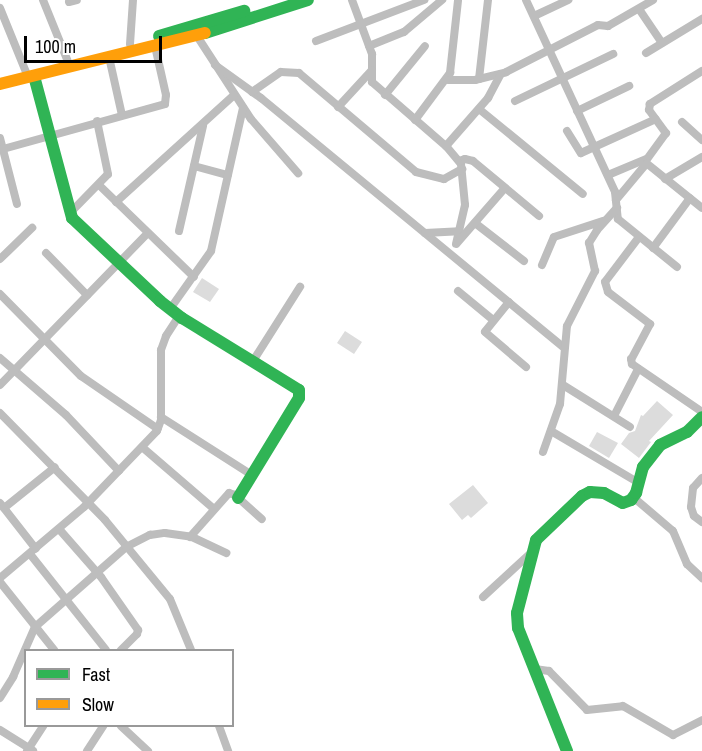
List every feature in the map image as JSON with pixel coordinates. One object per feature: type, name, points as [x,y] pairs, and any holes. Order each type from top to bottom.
[{"type":"street","points":[[43,0],[68,62]]},
{"type":"street","points":[[130,44],[133,0]]},
{"type":"street","points":[[0,84],[282,0]]},
{"type":"street","points":[[0,78],[30,74],[197,36],[308,0]]},
{"type":"street","points":[[352,0],[373,60],[372,82],[446,146],[460,165],[465,205],[456,244]]},
{"type":"street","points":[[316,41],[424,0]]},
{"type":"street","points":[[369,46],[404,32],[442,0]]},
{"type":"street","points":[[415,120],[448,80],[459,10],[458,0]]},
{"type":"street","points":[[480,79],[489,0]]},
{"type":"street","points":[[526,0],[608,175],[621,224],[677,267]]},
{"type":"street","points":[[534,16],[568,0]]},
{"type":"street","points":[[448,80],[480,79],[501,74],[598,25],[608,26],[653,0]]},
{"type":"street","points":[[0,8],[30,74],[70,213],[79,226],[175,312],[296,388],[300,393],[238,498]]},
{"type":"street","points":[[639,9],[662,43]]},
{"type":"street","points":[[646,53],[702,19]]},
{"type":"street","points":[[197,36],[243,108],[298,173]]},
{"type":"street","points":[[3,149],[49,134],[162,106],[166,101],[155,46]]},
{"type":"street","points":[[385,95],[425,46]]},
{"type":"street","points":[[515,101],[613,54]]},
{"type":"street","points":[[109,57],[123,115]]},
{"type":"street","points":[[215,65],[252,92],[563,347]]},
{"type":"street","points":[[338,106],[372,70]]},
{"type":"street","points":[[607,277],[596,266],[590,243],[666,133],[649,110],[650,104],[702,71]]},
{"type":"street","points":[[252,92],[281,72],[299,73],[416,172],[444,179],[460,165],[473,161],[539,216]]},
{"type":"street","points":[[446,146],[479,109],[501,74]]},
{"type":"street","points":[[577,111],[629,86]]},
{"type":"street","points":[[116,202],[203,126],[234,95]]},
{"type":"street","points":[[52,649],[0,580],[88,503],[158,429],[161,417],[161,350],[175,312],[211,251],[243,108]]},
{"type":"street","points":[[479,109],[583,194]]},
{"type":"street","points":[[567,131],[579,152],[656,118]]},
{"type":"street","points":[[70,213],[99,185],[109,170],[97,122]]},
{"type":"street","points":[[682,122],[702,140]]},
{"type":"street","points":[[180,231],[203,126]]},
{"type":"street","points":[[0,138],[17,204]]},
{"type":"street","points":[[665,179],[702,157]]},
{"type":"street","points":[[608,175],[646,162]]},
{"type":"street","points":[[646,162],[702,207]]},
{"type":"street","points":[[194,166],[228,175]]},
{"type":"street","points":[[99,185],[194,277]]},
{"type":"street","points":[[449,253],[504,188]]},
{"type":"street","points":[[653,248],[690,198]]},
{"type":"street","points":[[465,205],[477,220],[524,261]]},
{"type":"street","points":[[542,265],[554,237],[606,220]]},
{"type":"street","points":[[0,259],[32,228]]},
{"type":"street","points":[[425,233],[459,231]]},
{"type":"street","points":[[0,385],[148,233]]},
{"type":"street","points":[[639,237],[605,282],[608,292],[650,324],[631,359],[632,364],[702,412]]},
{"type":"street","points":[[46,253],[87,295]]},
{"type":"street","points":[[543,452],[560,404],[563,385],[563,347],[567,326],[596,266]]},
{"type":"street","points":[[253,361],[300,287]]},
{"type":"street","points":[[458,291],[494,320]]},
{"type":"street","points":[[0,294],[81,376],[158,429]]},
{"type":"street","points":[[509,302],[486,329],[487,335],[526,367]]},
{"type":"street","points":[[0,358],[66,415],[119,471]]},
{"type":"street","points":[[614,416],[638,369]]},
{"type":"street","points":[[563,385],[630,427]]},
{"type":"street","points":[[0,413],[88,503],[170,599],[190,649]]},
{"type":"street","points":[[161,417],[252,475]]},
{"type":"street","points":[[567,751],[518,628],[517,613],[521,594],[528,578],[532,552],[542,532],[582,496],[598,491],[623,503],[633,497],[643,467],[660,445],[687,432],[702,417]]},
{"type":"street","points":[[551,431],[639,483]]},
{"type":"street","points":[[142,447],[214,509]]},
{"type":"street","points":[[55,467],[2,506],[66,599],[104,649]]},
{"type":"street","points":[[702,478],[693,488],[691,507],[692,513],[702,522]]},
{"type":"street","points":[[190,537],[229,493],[262,519]]},
{"type":"street","points":[[633,497],[672,531],[687,564],[702,578]]},
{"type":"street","points":[[59,529],[97,572],[138,630],[123,649]]},
{"type":"street","points":[[25,649],[35,627],[126,547],[158,533],[190,537],[226,553]]},
{"type":"street","points":[[483,597],[532,552]]},
{"type":"street","points":[[0,698],[13,677],[24,652]]},
{"type":"street","points":[[535,669],[546,669],[587,710],[623,706],[673,735],[702,720]]},
{"type":"street","points":[[0,730],[30,750],[42,727]]},
{"type":"street","points":[[87,751],[102,727]]},
{"type":"street","points":[[122,727],[148,751]]},
{"type":"street","points":[[219,727],[228,751]]},
{"type":"building","points":[[202,278],[219,289],[210,302],[193,292]]},
{"type":"building","points":[[345,331],[362,342],[354,354],[337,343]]},
{"type":"building","points":[[657,401],[673,415],[649,441],[651,442],[639,458],[621,444],[629,433],[635,431],[641,415],[643,416]]},
{"type":"building","points":[[597,432],[618,443],[609,458],[589,446]]},
{"type":"building","points":[[473,485],[488,503],[471,518],[468,515],[462,520],[449,504]]},
{"type":"traffic: fast","points":[[205,33],[308,0]]},
{"type":"traffic: fast","points":[[159,36],[244,11]]},
{"type":"traffic: fast","points":[[34,76],[72,218],[160,301],[182,318],[299,390],[299,398],[238,498]]},
{"type":"traffic: fast","points":[[567,751],[518,628],[517,613],[536,540],[582,496],[590,492],[604,493],[623,503],[631,500],[636,493],[643,467],[660,445],[687,432],[702,417]]},
{"type":"traffic: slow","points":[[0,84],[205,33]]}]
